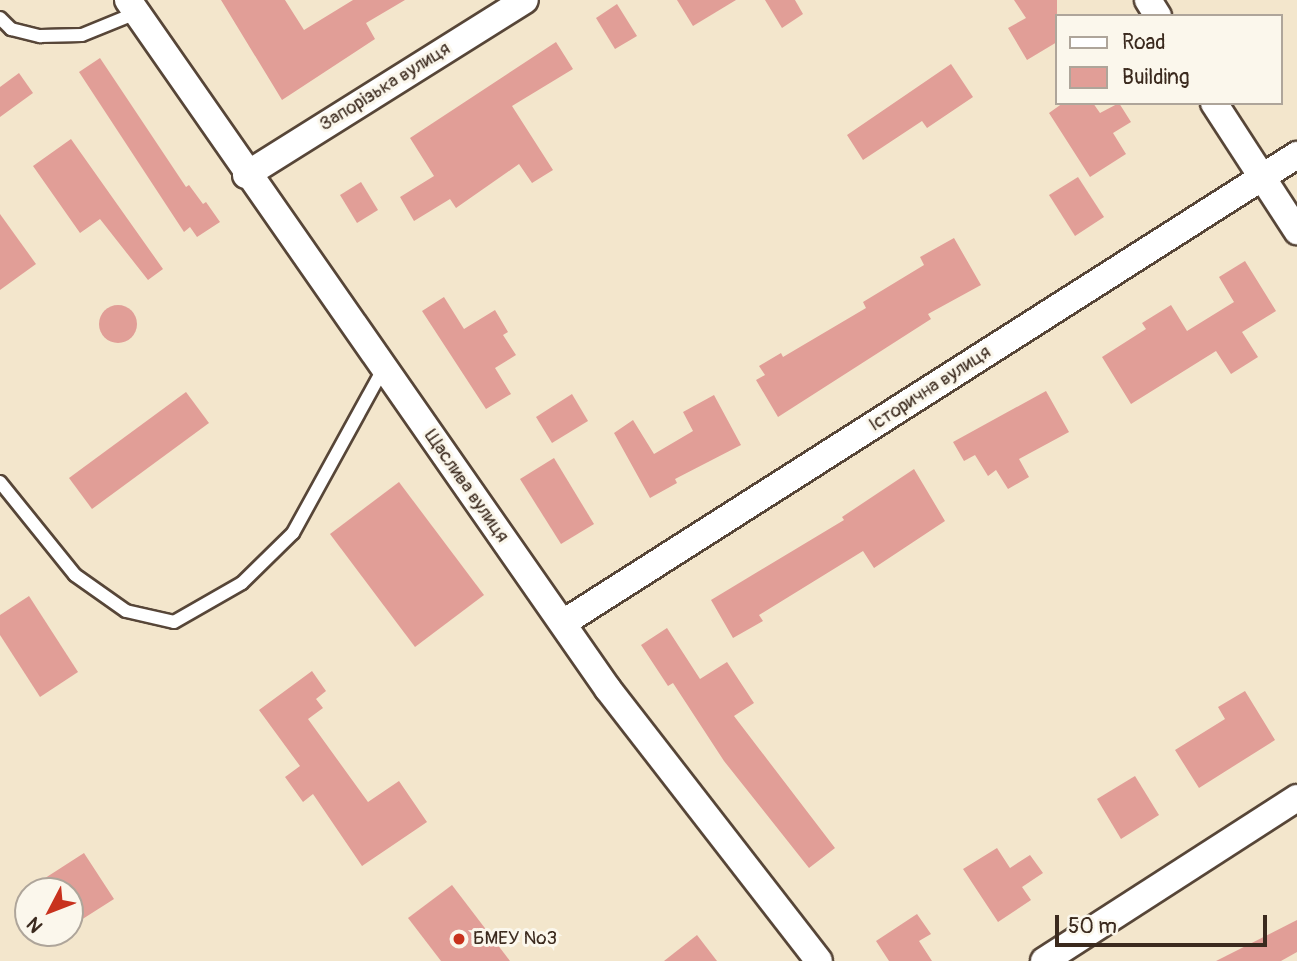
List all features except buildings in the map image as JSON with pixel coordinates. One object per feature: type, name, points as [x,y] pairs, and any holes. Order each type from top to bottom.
[{"type":"street","name":"Запорізька вулиця","points":[[246,175],[525,0]]},
{"type":"street","name":"Щаслива вулиця","points":[[132,7],[246,175],[608,690],[819,961]]},
{"type":"street","points":[[1215,105],[1297,231]]},
{"type":"street","name":"Історична вулиця","points":[[563,623],[1297,155]]},
{"type":"street","points":[[1044,961],[1297,798]]},
{"type":"lane","points":[[0,18],[11,29],[40,36],[82,35],[132,7]]},
{"type":"lane","points":[[0,482],[75,575],[126,611],[174,622],[242,583],[293,533],[383,369]]},
{"type":"place","name":"БМЕУ №3","points":[[459,939]]}]
